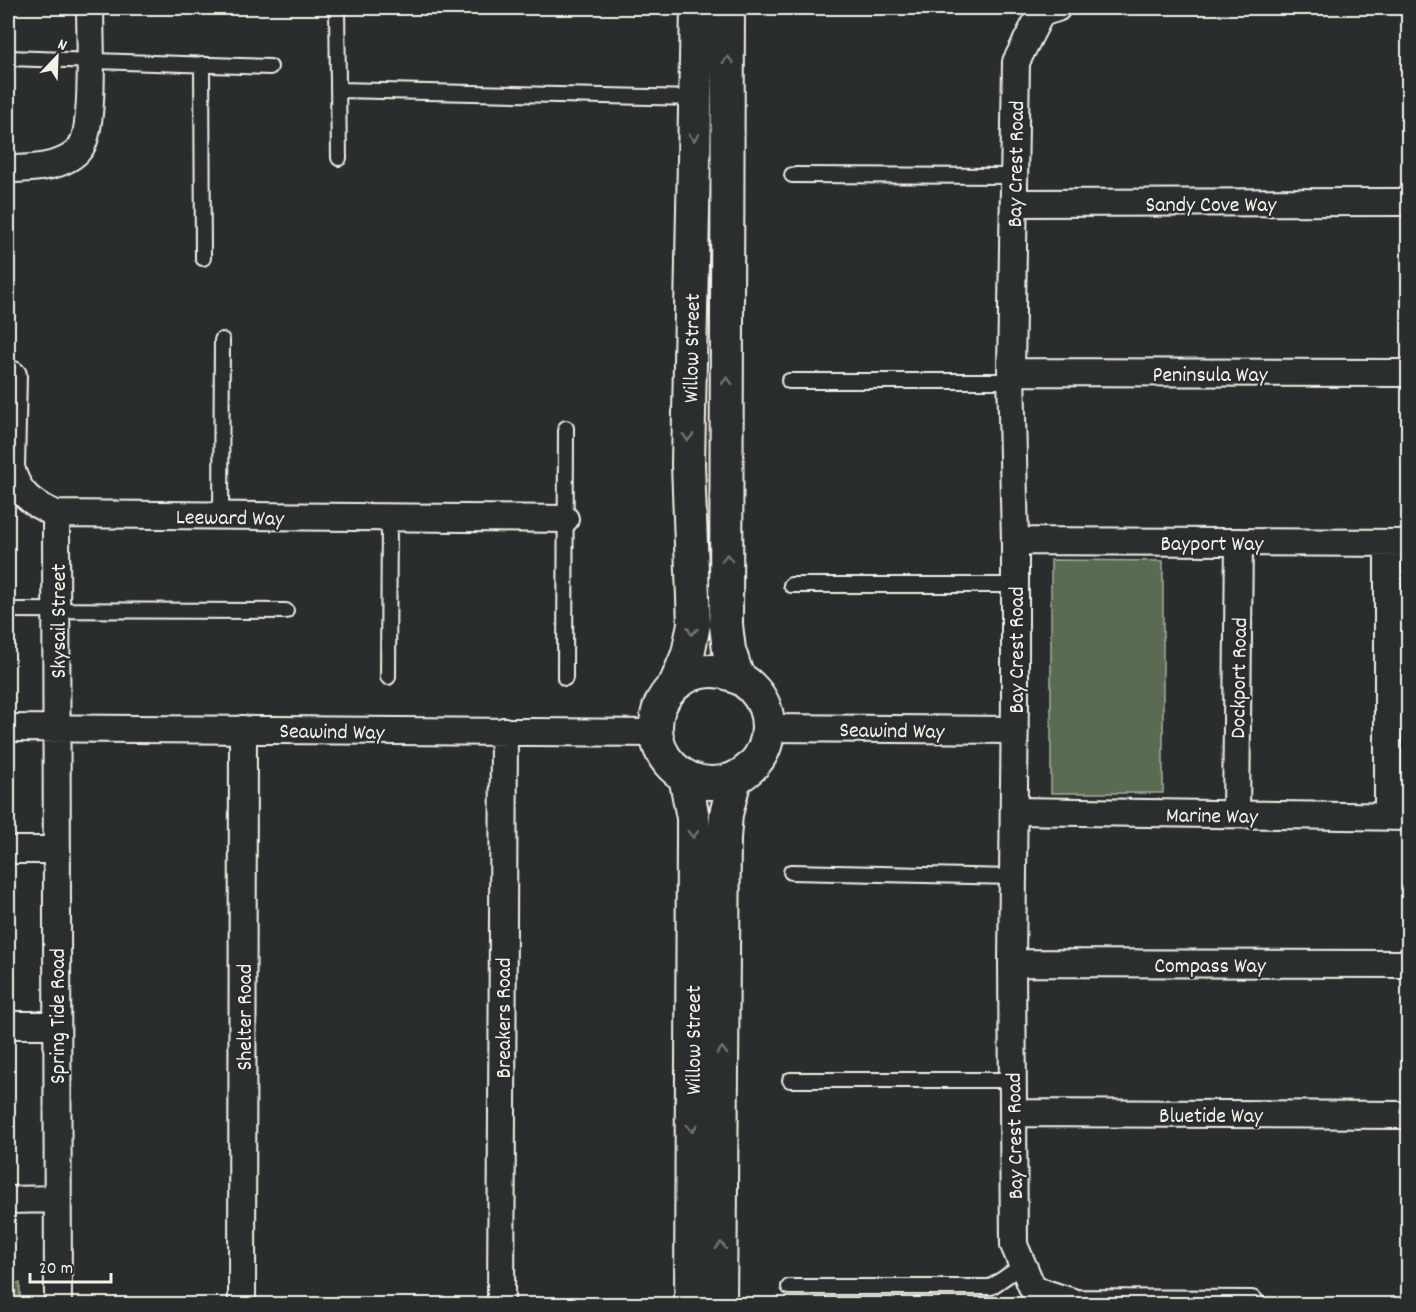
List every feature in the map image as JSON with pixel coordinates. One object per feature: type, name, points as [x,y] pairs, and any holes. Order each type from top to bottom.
[{"type":"street","points":[[8,169],[47,166],[69,158],[81,148],[86,136],[90,106],[90,8]]},
{"type":"street","name":"Willow Street","points":[[675,685],[688,654],[694,624],[688,464],[697,8]]},
{"type":"street","name":"Willow Street","points":[[728,8],[726,625],[729,650],[738,678]]},
{"type":"street","name":"Bay Crest Road","points":[[1045,10],[1016,62],[1011,376],[1015,541],[1015,811],[1012,963],[1014,1245],[1033,1289],[1076,1303],[1251,1305]]},
{"type":"street","name":"Sandy Cove Way","points":[[1014,203],[1408,202]]},
{"type":"street","name":"Peninsula Way","points":[[1011,376],[1408,373]]},
{"type":"street","name":"Leeward Way","points":[[13,375],[11,467],[14,479],[20,490],[33,504],[56,514],[565,519]]},
{"type":"street","name":"Skysail Street","points":[[56,514],[57,728]]},
{"type":"street","name":"Bayport Way","points":[[1015,541],[1398,543]]},
{"type":"street","name":"Dockport Road","points":[[1236,814],[1239,542]]},
{"type":"street","points":[[1398,543],[1398,816]]},
{"type":"street","points":[[708,671],[726,673],[738,678],[755,692],[764,706],[769,728],[760,756],[750,770],[735,779],[718,783],[701,782],[685,777],[671,766],[661,751],[656,733],[657,715],[664,698],[675,685],[691,676],[708,671]]},
{"type":"street","name":"Seawind Way","points":[[8,728],[656,733]]},
{"type":"street","name":"Spring Tide Road","points":[[57,728],[55,850],[58,1305]]},
{"type":"street","name":"Seawind Way","points":[[769,728],[1015,730]]},
{"type":"street","name":"Shelter Road","points":[[242,1305],[243,729]]},
{"type":"street","name":"Breakers Road","points":[[501,1305],[504,731]]},
{"type":"street","name":"Willow Street","points":[[685,777],[693,818],[691,1305]]},
{"type":"street","name":"Willow Street","points":[[720,1305],[724,838],[726,814],[735,779]]},
{"type":"street","name":"Marine Way","points":[[1015,811],[1398,816]]},
{"type":"street","points":[[8,850],[55,850]]},
{"type":"street","name":"Compass Way","points":[[1012,963],[1408,964]]},
{"type":"street","points":[[8,1025],[56,1025]]},
{"type":"street","name":"Bluetide Way","points":[[1013,1113],[1408,1115]]},
{"type":"street","points":[[8,1200],[57,1199]]},
{"type":"lane","points":[[338,8],[339,158]]},
{"type":"lane","points":[[8,58],[90,59],[270,67]]},
{"type":"lane","points":[[202,64],[203,258]]},
{"type":"lane","points":[[338,90],[695,98]]},
{"type":"lane","points":[[792,175],[1014,176]]},
{"type":"lane","points":[[221,516],[222,340]]},
{"type":"lane","points":[[789,381],[1011,376]]},
{"type":"lane","points":[[565,678],[566,428]]},
{"type":"lane","points":[[388,677],[389,517]]},
{"type":"lane","points":[[791,585],[1015,585]]},
{"type":"lane","points":[[8,610],[286,611]]},
{"type":"lane","points":[[791,872],[1014,877]]},
{"type":"lane","points":[[790,1080],[1013,1080]]},
{"type":"lane","points":[[789,1287],[991,1287],[1023,1265]]},
{"type":"green space","points":[[1051,560],[1163,561],[1163,793],[1051,793]]},
{"type":"green space","points":[[8,1283],[20,1283],[20,1304],[8,1304]]}]
